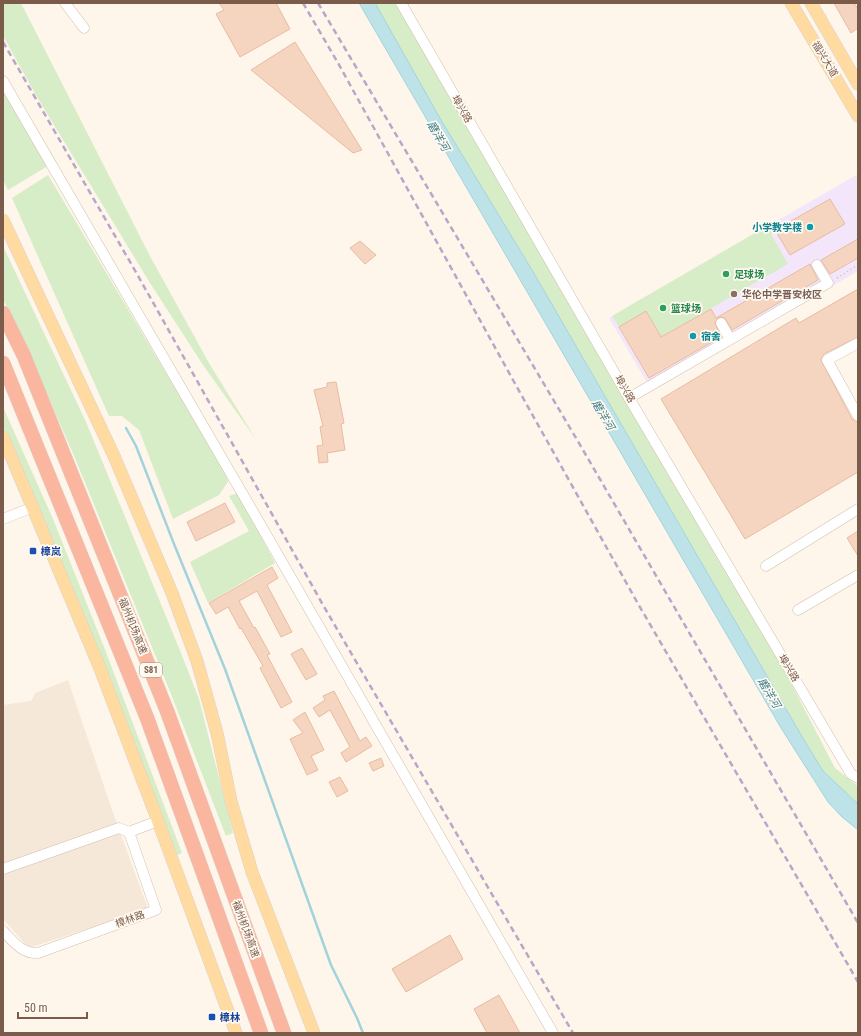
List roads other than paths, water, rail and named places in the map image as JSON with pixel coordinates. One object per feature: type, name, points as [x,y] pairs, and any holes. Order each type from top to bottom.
[{"type":"highway","name":"福州机场高速","points":[[3,313],[24,356],[167,710],[284,1033]]},
{"type":"highway","name":"S81","points":[[3,363],[147,718],[261,1033]]},
{"type":"main road","name":"福兴大道","points":[[791,3],[858,116]]},
{"type":"main road","name":"福兴大道","points":[[811,3],[858,84]]},
{"type":"main road","points":[[3,220],[114,456],[172,593],[197,662],[217,733],[231,801],[252,872],[314,1033]]},
{"type":"main road","points":[[3,437],[99,666],[236,1033]]},
{"type":"street","points":[[65,3],[84,28]]},
{"type":"street","name":"埠兴路","points":[[401,3],[630,398],[855,776]]},
{"type":"street","points":[[3,81],[553,1033]]},
{"type":"street","points":[[630,398],[828,283],[818,264]]},
{"type":"street","points":[[721,323],[730,339]]},
{"type":"street","points":[[858,343],[827,360],[858,416]]},
{"type":"street","points":[[3,519],[33,507]]},
{"type":"street","points":[[766,566],[858,509]]},
{"type":"street","points":[[798,610],[858,575]]},
{"type":"street","points":[[3,869],[119,828],[129,832],[158,821]]},
{"type":"street","name":"樟林路","points":[[3,931],[23,950],[27,952],[38,952],[156,910],[129,832]]},
{"type":"water","name":"磨洋河","points":[[359,3],[375,3],[441,120],[532,270],[804,740],[823,771],[858,804],[858,830],[842,817],[828,802],[781,728]]},
{"type":"waterway","points":[[126,428],[136,446],[225,669],[331,965],[363,1033]]},
{"type":"railway","points":[[303,3],[338,63],[637,602],[858,982]]},
{"type":"railway","points":[[318,3],[576,438],[858,923]]},
{"type":"railway","points":[[3,42],[137,274],[323,605],[573,1033]]},
{"type":"place","name":"小学教学楼","points":[[810,227]]},
{"type":"place","name":"足球场","points":[[726,274]]},
{"type":"place","name":"华伦中学晋安校区","points":[[734,294]]},
{"type":"place","name":"篮球场","points":[[663,308]]},
{"type":"place","name":"宿舍","points":[[693,336]]},
{"type":"place","name":"樟岚","points":[[33,551]]},
{"type":"place","name":"樟林","points":[[212,1017]]}]
